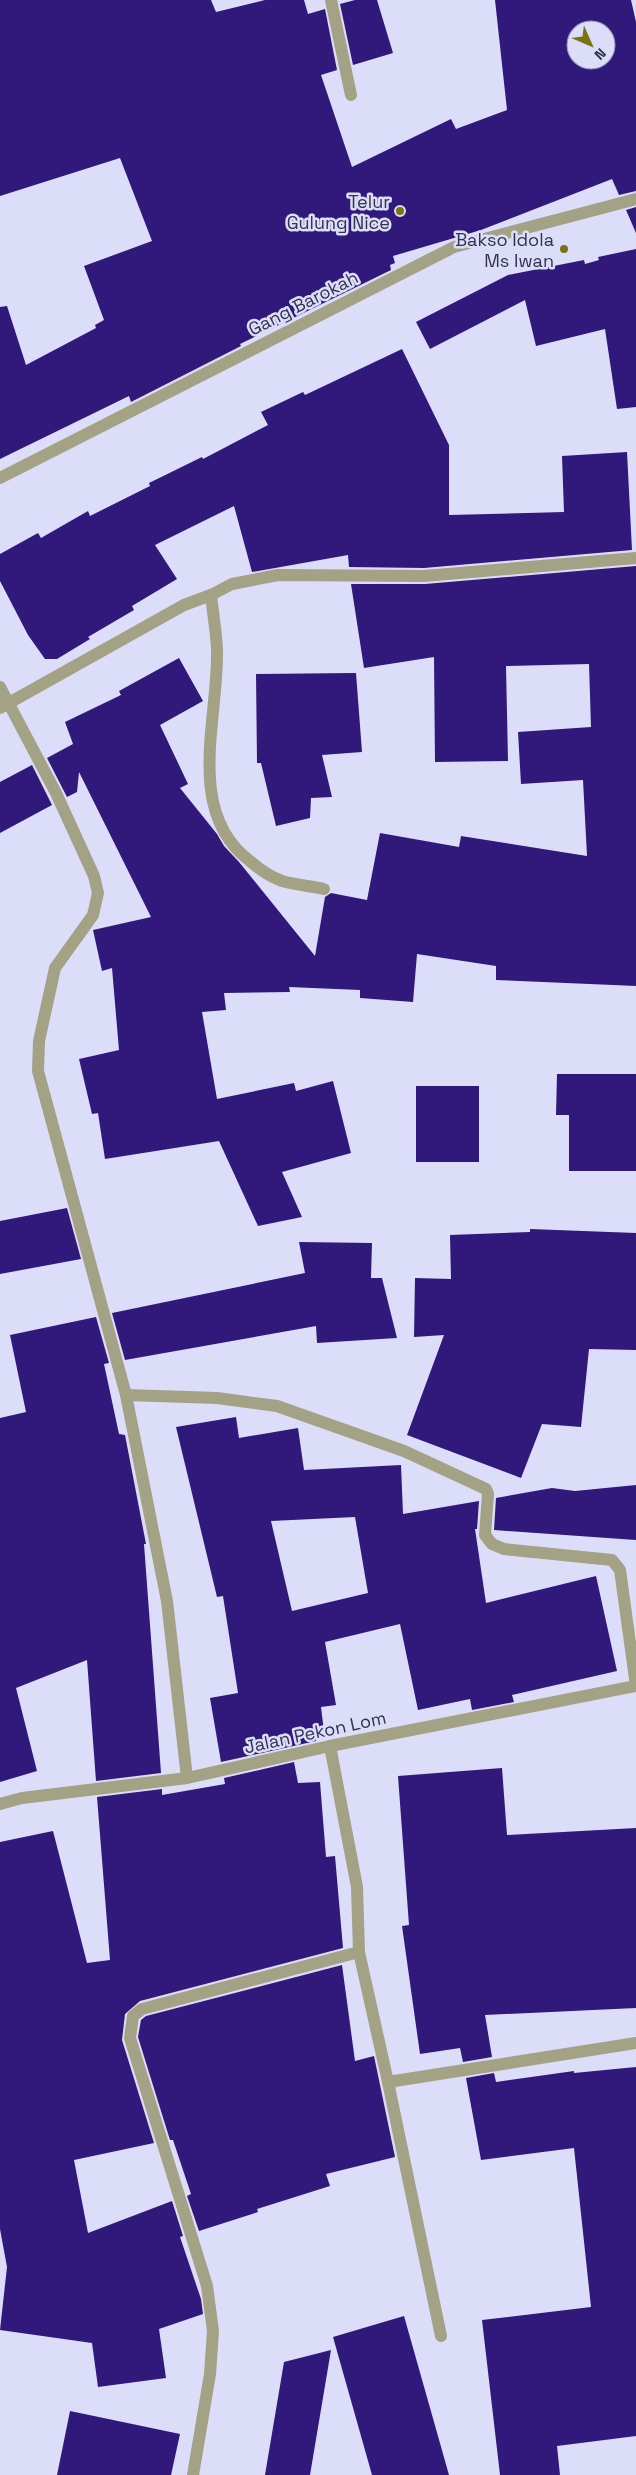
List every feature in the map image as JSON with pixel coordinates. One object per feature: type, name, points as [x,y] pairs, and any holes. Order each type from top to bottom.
[{"type":"street","points":[[331,0],[351,96]]},
{"type":"street","name":"Gang Barokah","points":[[0,478],[454,247],[636,198]]},
{"type":"street","points":[[5,705],[184,605],[211,595],[232,584],[278,575],[424,576],[636,558]]},
{"type":"street","points":[[211,595],[217,650],[210,763],[215,814],[226,836],[242,856],[262,870],[281,881],[324,889]]},
{"type":"street","points":[[0,687],[5,705],[56,793],[94,876],[98,893],[92,914],[55,968],[39,1041],[38,1071],[126,1395],[166,1601],[187,1778]]},
{"type":"street","points":[[126,1395],[217,1398],[276,1406],[404,1451],[486,1489],[488,1494],[485,1535],[492,1544],[504,1549],[612,1560],[620,1570],[636,1686]]},
{"type":"street","name":"Jalan Pekon Lom","points":[[0,1804],[22,1798],[187,1778],[330,1746],[636,1686]]},
{"type":"street","points":[[330,1746],[357,1887],[359,1952],[441,2336]]},
{"type":"street","points":[[193,2475],[210,2374],[213,2331],[207,2286],[130,2038],[133,2016],[142,2009],[359,1952]]},
{"type":"street","points":[[388,2082],[636,2043]]},
{"type":"building","points":[[0,0],[211,0],[216,12],[265,0],[304,0],[308,14],[325,9],[337,70],[321,75],[352,167],[451,119],[456,129],[507,110],[495,0],[631,0],[636,22],[636,191],[619,195],[612,179],[481,230],[393,256],[395,263],[390,265],[391,270],[240,344],[241,346],[131,402],[129,396],[0,459],[0,307],[7,306],[26,365],[96,328],[95,325],[104,320],[84,266],[152,241],[120,158],[0,196]]},
{"type":"building","points":[[355,0],[377,0],[393,53],[353,65],[340,4]]},
{"type":"building","points":[[636,207],[636,233],[626,210]]},
{"type":"building","points":[[636,249],[636,407],[617,409],[605,329],[536,346],[525,300],[430,349],[416,322],[508,275],[584,260],[585,264],[599,260],[598,257]]},
{"type":"building","points":[[402,349],[449,445],[449,515],[564,512],[562,456],[627,452],[632,550],[424,568],[349,567],[348,555],[252,572],[234,506],[155,545],[177,579],[132,606],[134,610],[88,637],[90,639],[57,659],[45,659],[28,635],[0,581],[0,554],[38,533],[41,538],[88,511],[90,516],[150,486],[149,483],[202,457],[203,459],[268,425],[261,412],[303,392],[305,395]]},
{"type":"building","points":[[636,566],[636,986],[496,980],[496,966],[417,954],[413,1002],[360,998],[360,990],[289,987],[290,992],[224,993],[226,1010],[202,1012],[217,1099],[294,1083],[296,1091],[333,1081],[351,1153],[282,1172],[302,1217],[258,1226],[219,1141],[105,1159],[98,1113],[92,1114],[79,1059],[119,1050],[112,968],[102,971],[93,930],[151,917],[79,772],[77,792],[67,797],[47,758],[73,744],[65,722],[121,695],[119,691],[179,658],[203,701],[160,725],[188,784],[180,788],[217,834],[224,846],[315,956],[325,897],[331,893],[367,900],[380,833],[459,847],[461,836],[587,856],[583,780],[521,784],[518,732],[591,727],[589,664],[506,666],[508,761],[435,762],[434,657],[364,668],[351,584],[425,584]]},
{"type":"building","points":[[356,673],[362,752],[322,755],[332,797],[311,798],[310,818],[276,826],[261,763],[257,763],[256,674]]},
{"type":"building","points":[[32,765],[52,805],[0,833],[0,782]]},
{"type":"building","points":[[557,1074],[636,1074],[636,1171],[569,1171],[569,1115],[556,1115]]},
{"type":"building","points":[[416,1086],[479,1086],[479,1162],[416,1162]]},
{"type":"building","points":[[67,1208],[81,1259],[0,1274],[0,1221]]},
{"type":"building","points":[[530,1229],[636,1233],[636,1350],[589,1349],[581,1427],[542,1424],[521,1478],[407,1435],[444,1335],[414,1337],[415,1278],[451,1279],[450,1235],[530,1232]]},
{"type":"building","points":[[299,1242],[372,1243],[371,1278],[382,1278],[397,1338],[317,1343],[316,1326],[125,1360],[112,1313],[305,1273]]},
{"type":"building","points":[[96,1317],[109,1363],[104,1364],[119,1434],[125,1435],[146,1544],[144,1544],[161,1773],[96,1781],[87,1660],[16,1688],[37,1771],[0,1782],[0,1418],[26,1412],[10,1335]]},
{"type":"building","points":[[236,1417],[239,1438],[298,1428],[304,1470],[401,1465],[403,1514],[479,1501],[477,1529],[475,1529],[486,1603],[596,1576],[617,1671],[512,1695],[514,1702],[472,1710],[470,1699],[418,1710],[400,1624],[325,1642],[336,1705],[321,1707],[324,1732],[316,1735],[316,1741],[221,1762],[210,1698],[238,1693],[223,1596],[217,1597],[176,1427]],"holes":[[[355,1517],[368,1593],[292,1611],[271,1521]]]},
{"type":"building","points":[[636,1485],[636,1540],[494,1530],[496,1498],[552,1488],[575,1491]]},
{"type":"building","points":[[294,1762],[298,1783],[320,1782],[326,1857],[335,1856],[343,1948],[140,2001],[125,2014],[122,2040],[154,2143],[74,2160],[88,2233],[172,2201],[183,2236],[180,2237],[201,2299],[203,2314],[159,2329],[166,2378],[98,2387],[92,2343],[0,2330],[7,2267],[0,2229],[0,1842],[53,1831],[87,1963],[110,1960],[97,1797],[162,1789],[162,1795],[225,1784],[224,1778]]},
{"type":"building","points":[[502,1768],[507,1835],[636,1828],[636,2008],[485,2015],[492,2057],[463,2062],[460,2048],[420,2054],[402,1926],[409,1925],[398,1776]]},
{"type":"building","points":[[342,1965],[355,2061],[374,2056],[395,2157],[326,2174],[330,2186],[257,2209],[258,2212],[199,2231],[187,2196],[191,2194],[173,2140],[170,2140],[138,2037],[141,2020],[146,2016]]},
{"type":"building","points":[[636,2067],[636,2436],[557,2446],[560,2475],[500,2475],[482,2320],[591,2307],[574,2148],[481,2160],[466,2078],[494,2073],[496,2082],[574,2071],[574,2073]]},
{"type":"building","points":[[404,2316],[449,2475],[372,2475],[333,2337]]},
{"type":"building","points":[[331,2350],[310,2475],[265,2475],[284,2362]]},
{"type":"building","points":[[70,2411],[180,2434],[171,2475],[57,2475]]},
{"type":"place","name":"Telur Gulung Nice","points":[[400,211]]},
{"type":"place","name":"Bakso Idola Ms Iwan","points":[[564,249]]}]
